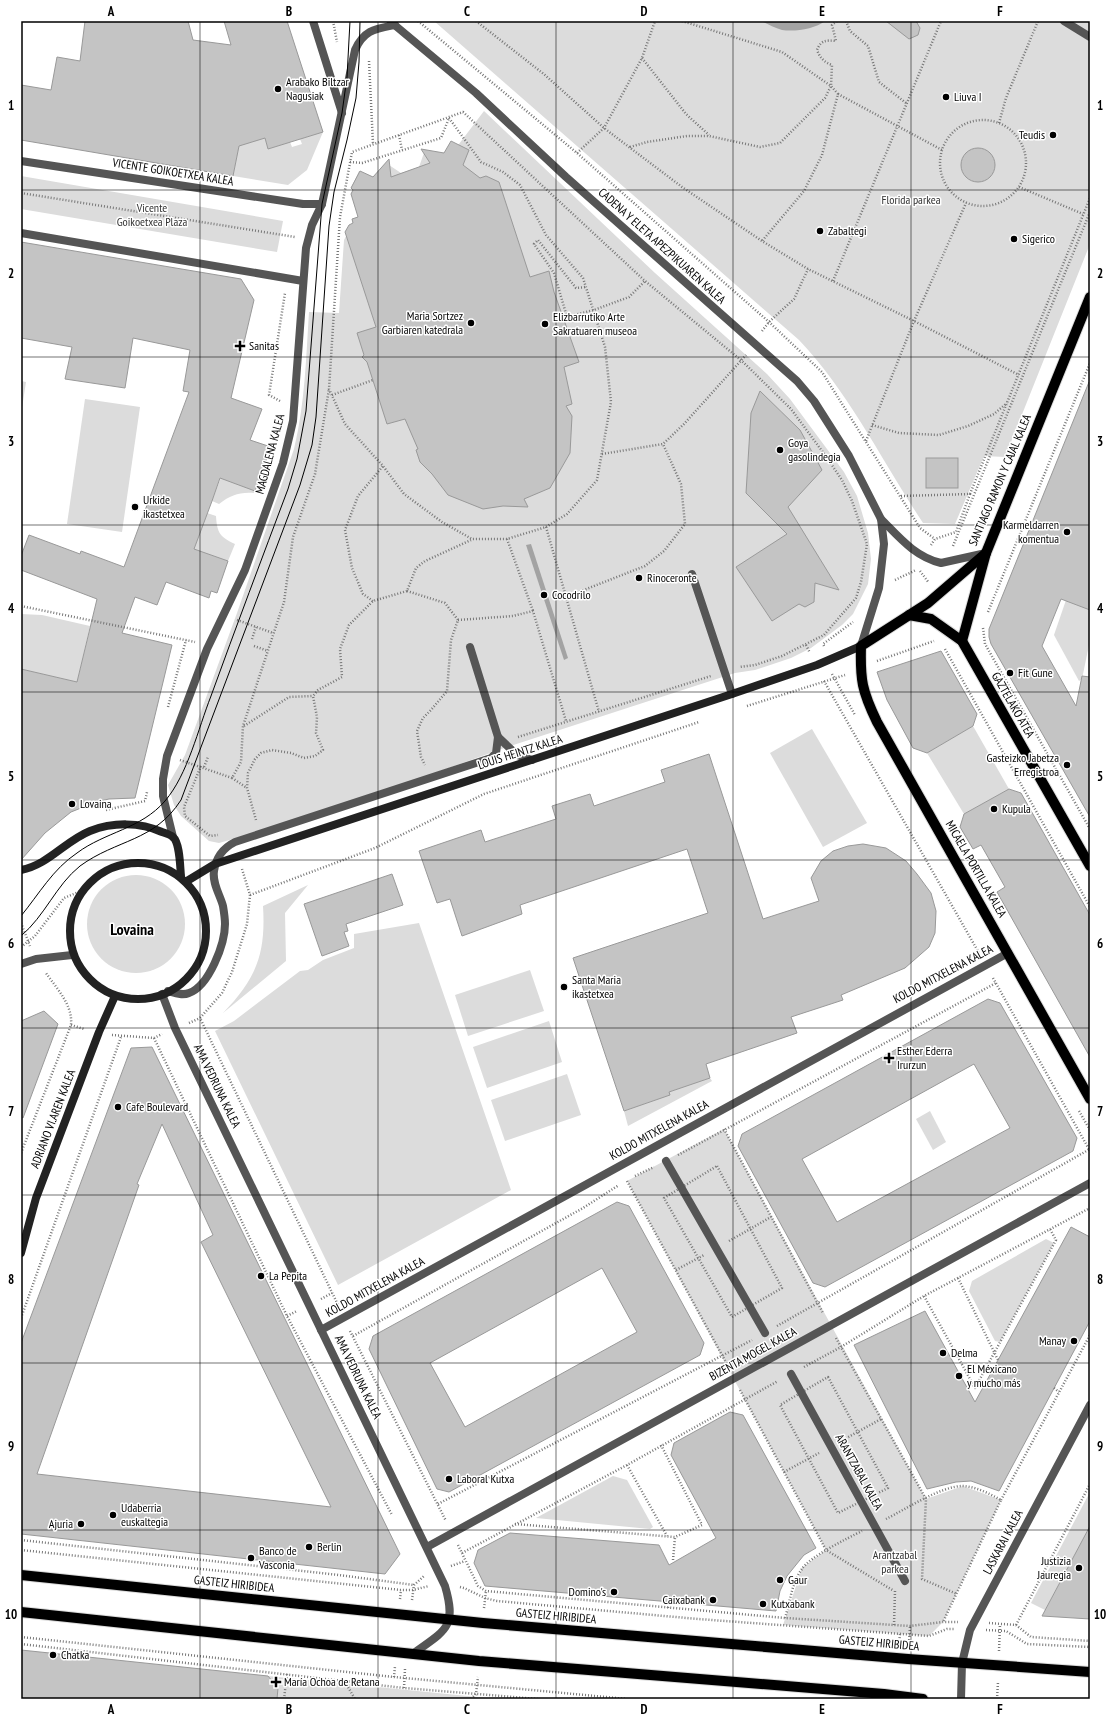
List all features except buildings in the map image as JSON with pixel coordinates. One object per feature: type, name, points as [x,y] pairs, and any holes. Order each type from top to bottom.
[{"type":"main road","name":"SANTIAGO RAMON Y CAJAL KALEA","points":[[861,646],[928,603],[986,553],[1090,297]]},
{"type":"main road","points":[[962,641],[986,553]]},
{"type":"main road","name":"GAZTELAKO ATEA","points":[[909,616],[931,619],[962,641],[1090,866]]},
{"type":"main road","name":"LOUIS HEINTZ KALEA","points":[[184,878],[215,864],[817,665],[861,646]]},
{"type":"main road","name":"MICAELA PORTILLA KALEA","points":[[861,646],[862,682],[868,703],[1090,1099]]},
{"type":"main road","points":[[21,870],[32,868],[90,831],[109,826],[137,824],[155,829],[174,837]]},
{"type":"main road","name":"MAGDALENA KALEA","points":[[174,837],[184,878]]},
{"type":"main road","points":[[126,863],[141,863],[184,878],[197,894],[203,908],[206,928],[204,948],[196,966],[184,981],[165,992],[147,998],[131,999],[115,996],[97,987],[82,973],[72,955],[67,932],[69,918],[75,905],[86,889],[96,878],[112,868],[126,863]]},
{"type":"main road","name":"ADRIANO VI.AREN KALEA","points":[[21,1253],[36,1198],[98,1032],[115,996]]},
{"type":"main road","name":"GASTEIZ HIRIBIDEA","points":[[21,1575],[483,1623],[962,1663],[1090,1672]]},
{"type":"main road","points":[[21,1612],[479,1661],[884,1694],[923,1699]]},
{"type":"street","points":[[313,21],[342,113]]},
{"type":"street","points":[[1064,21],[1090,37]]},
{"type":"street","name":"MAGDALENA KALEA","points":[[174,837],[163,796],[168,756],[207,649],[245,570],[283,463],[293,421],[299,361],[306,248],[312,225],[322,204],[355,50],[359,40],[375,29],[393,23]]},
{"type":"street","name":"CADENA Y ELETA APEZPIKUAREN KALEA","points":[[393,23],[476,93],[566,177],[797,381],[814,401],[849,456],[881,519],[906,545],[924,557],[941,562],[986,553]]},
{"type":"street","name":"VICENTE GOIKOETXEA KALEA","points":[[21,161],[303,204],[322,204]]},
{"type":"street","points":[[21,233],[303,281]]},
{"type":"street","name":"CADENA Y ELETA APEZPIKUAREN KALEA","points":[[861,646],[879,588],[884,544],[881,519]]},
{"type":"street","points":[[692,574],[732,694]]},
{"type":"street","points":[[470,648],[500,739],[517,755],[532,760]]},
{"type":"street","points":[[165,992],[179,994],[190,993],[201,983],[217,959],[222,945],[225,925],[223,907],[215,882],[214,873],[215,864],[221,852],[235,842],[491,758],[496,753],[500,739]]},
{"type":"street","name":"KOLDO MITXELENA KALEA","points":[[322,1330],[985,964],[1008,953]]},
{"type":"street","points":[[21,964],[36,959],[72,955]]},
{"type":"street","name":"AMA VEDRUNA KALEA","points":[[165,992],[175,1028],[445,1586],[450,1604],[450,1620]]},
{"type":"street","points":[[666,1162],[765,1333]]},
{"type":"street","name":"BIZENTA MOGEL KALEA","points":[[427,1547],[1090,1183]]},
{"type":"street","name":"ARANTZABAL KALEA","points":[[791,1374],[905,1581]]},
{"type":"street","name":"LASKARAI KALEA","points":[[960,1699],[962,1663],[972,1626],[1090,1405]]},
{"type":"street","points":[[414,1654],[436,1637],[450,1620]]},
{"type":"path","points":[[418,21],[577,153],[768,322],[822,372],[920,528],[935,539]]},
{"type":"path","points":[[476,21],[544,75],[604,128],[682,188],[762,241],[808,269],[914,321],[1019,376]]},
{"type":"path","points":[[577,153],[604,128],[642,58],[655,21]]},
{"type":"path","points":[[682,21],[782,52],[831,86],[838,94],[942,150]]},
{"type":"path","points":[[629,147],[647,142],[687,136],[709,136],[760,147],[780,143],[824,98],[831,86],[832,63],[827,63],[820,56],[817,50],[820,43],[825,40],[836,41],[832,25],[837,21]]},
{"type":"path","points":[[846,21],[850,31],[868,46],[879,82],[906,103]]},
{"type":"path","points":[[833,281],[941,21]]},
{"type":"path","points":[[999,123],[1006,98],[1038,21]]},
{"type":"path","points":[[642,58],[686,114],[709,136]]},
{"type":"path","points":[[762,241],[804,191],[822,155],[838,94]]},
{"type":"path","points":[[232,778],[241,762],[243,726],[284,602],[293,537],[316,474],[329,389],[340,217],[352,152],[463,112],[645,281],[742,361],[791,409],[842,480],[852,501],[867,544],[861,582],[856,598],[824,635],[782,656],[755,665],[743,666],[566,722],[500,739]]},
{"type":"path","points":[[350,162],[362,163],[441,138],[449,118]]},
{"type":"path","points":[[407,591],[416,568],[425,561],[472,540],[507,539],[546,527],[567,514],[597,480],[611,402],[605,347],[583,278],[546,235],[520,185],[503,172],[481,162],[449,118]]},
{"type":"path","points":[[976,121],[999,123],[1012,132],[1021,144],[1026,158],[1024,173],[1019,187],[1011,196],[1001,202],[989,206],[977,206],[966,203],[955,196],[941,175],[940,162],[942,150],[947,139],[955,130],[965,124],[976,121]]},
{"type":"path","points":[[399,135],[402,150]]},
{"type":"path","points":[[1019,187],[1083,214]]},
{"type":"path","points":[[21,193],[296,238]]},
{"type":"path","points":[[861,582],[879,588],[918,569],[935,539],[956,532],[1090,198]]},
{"type":"path","points":[[866,441],[914,321],[966,203]]},
{"type":"path","points":[[941,562],[950,552],[958,536],[1090,212]]},
{"type":"path","points":[[294,244],[297,231]]},
{"type":"path","points":[[567,317],[554,273],[534,244],[538,240],[576,288],[586,286]]},
{"type":"path","points":[[602,454],[663,444],[742,361],[768,322],[794,299],[808,269]]},
{"type":"path","points":[[284,404],[270,395],[287,278]]},
{"type":"path","points":[[563,318],[594,310],[629,297],[645,281]]},
{"type":"path","points":[[332,395],[373,380]]},
{"type":"path","points":[[329,389],[345,424],[383,466],[404,494],[442,522],[472,540]]},
{"type":"path","points":[[872,425],[899,433],[940,435],[968,426],[994,414],[1008,402]]},
{"type":"path","points":[[566,597],[645,566],[664,551],[684,524],[681,484],[663,444]]},
{"type":"path","points":[[373,601],[363,594],[352,568],[345,530],[358,496],[383,466]]},
{"type":"path","points":[[901,496],[970,494]]},
{"type":"path","points":[[546,527],[599,712]]},
{"type":"path","points":[[507,539],[533,611],[566,722]]},
{"type":"path","points":[[243,726],[289,697],[313,696],[318,690],[342,677],[340,649],[349,625],[373,601],[407,591],[445,604],[458,620]]},
{"type":"path","points":[[21,606],[202,643]]},
{"type":"path","points":[[458,620],[514,616],[533,611]]},
{"type":"path","points":[[232,618],[274,633]]},
{"type":"path","points":[[426,768],[421,757],[417,731],[422,718],[447,691],[451,640],[458,620]]},
{"type":"path","points":[[982,626],[985,644],[1090,829]]},
{"type":"path","points":[[252,639],[256,627]]},
{"type":"path","points":[[168,708],[186,640]]},
{"type":"path","points":[[254,646],[268,651]]},
{"type":"path","points":[[944,646],[1090,907]]},
{"type":"path","points":[[438,1504],[765,1333],[1090,1150],[824,681]]},
{"type":"path","points":[[257,825],[247,788],[248,773],[254,759],[261,753],[272,750],[291,753],[304,758],[316,756],[323,750],[316,733],[317,717],[313,696]]},
{"type":"path","points":[[168,756],[232,778],[247,788]]},
{"type":"path","points":[[204,768],[208,757]]},
{"type":"path","points":[[200,766],[184,807],[185,816],[210,836],[224,834]]},
{"type":"path","points":[[100,811],[145,801],[148,788]]},
{"type":"path","points":[[21,947],[35,936],[64,898],[86,889]]},
{"type":"path","points":[[21,1153],[71,1025],[121,1037],[154,1038],[200,1018],[222,993],[232,972],[247,924],[250,895]]},
{"type":"path","points":[[353,1336],[583,1208],[627,1180],[666,1162],[996,984]]},
{"type":"path","points":[[200,1018],[344,1318],[478,1586],[486,1591],[785,1618],[910,1626],[943,1622],[1006,1631],[1027,1644],[1090,1648]]},
{"type":"path","points":[[21,1318],[121,1037]]},
{"type":"path","points":[[154,1038],[287,1316],[395,1520]]},
{"type":"path","points":[[627,1180],[723,1355],[826,1550],[894,1592]]},
{"type":"path","points":[[462,1553],[841,1347],[924,1296],[1090,1208]]},
{"type":"path","points":[[924,1296],[975,1388],[1056,1240],[1050,1229]]},
{"type":"path","points":[[958,1278],[998,1360]]},
{"type":"path","points":[[943,1622],[1001,1500],[1090,1335]]},
{"type":"path","points":[[1054,1388],[1060,1392]]},
{"type":"path","points":[[514,1524],[675,1537],[702,1525],[661,1445]]},
{"type":"path","points":[[627,1464],[667,1536]]},
{"type":"path","points":[[1016,1625],[1090,1484]]},
{"type":"path","points":[[785,1618],[794,1586],[802,1568],[826,1550],[926,1499],[936,1492],[963,1486],[983,1491],[1001,1500]]},
{"type":"path","points":[[926,1499],[922,1579],[956,1594]]},
{"type":"path","points":[[673,1560],[675,1537]]},
{"type":"path","points":[[21,1540],[339,1575],[414,1585],[424,1576],[421,1569]]},
{"type":"path","points":[[21,1550],[401,1590],[413,1590],[434,1584],[464,1588],[485,1598],[497,1601],[698,1619],[929,1636],[947,1629],[972,1626],[1016,1625],[1031,1637],[1090,1641]]},
{"type":"path","points":[[894,1625],[894,1592],[905,1581]]},
{"type":"path","points":[[399,1614],[401,1590]]},
{"type":"path","points":[[483,1623],[486,1591]]},
{"type":"path","points":[[668,1602],[668,1608]]},
{"type":"path","points":[[21,1637],[394,1677],[627,1699]]},
{"type":"path","points":[[21,1644],[345,1682],[538,1699]]},
{"type":"path","points":[[394,1677],[396,1652]]},
{"type":"path","points":[[471,1699],[476,1694],[479,1661]]},
{"type":"path","points":[[284,1699],[287,1674]]},
{"type":"path","points":[[345,1682],[355,1699]]},
{"type":"green space","name":"Florida parkea","points":[[434,21],[1090,21],[1090,244],[1005,457],[984,456],[955,524],[923,523],[850,405],[799,340]]},
{"type":"green space","points":[[484,111],[655,273],[767,374],[790,399],[844,472],[857,496],[868,533],[871,559],[868,584],[853,614],[842,625],[811,648],[791,658],[755,670],[735,673],[507,747],[418,779],[254,833],[219,843],[209,841],[181,816],[174,805],[168,785],[185,755],[237,613],[294,449],[303,398],[309,312],[339,313],[344,240],[353,223],[352,219],[358,217],[351,194],[353,190],[351,188],[359,171],[371,179],[386,163],[401,173],[419,167],[425,150],[447,155],[451,142],[457,145],[459,144]]},
{"type":"green space","points":[[323,132],[307,170],[288,185],[233,176],[239,145],[259,137],[265,138],[268,149],[290,142],[292,147],[302,144],[300,139]]},
{"type":"green space","name":"Vicente Goikoetxea Plaza","points":[[21,176],[283,221],[277,252],[21,209]]},
{"type":"green space","points":[[21,381],[26,382],[21,414]]},
{"type":"green space","points":[[85,399],[140,407],[122,532],[67,524]]},
{"type":"green space","points":[[223,472],[229,481],[255,491],[254,493],[235,495],[227,498],[219,504],[212,501]]},
{"type":"green space","points":[[207,513],[216,516],[217,527],[220,534],[235,544],[228,561],[194,549]]},
{"type":"green space","points":[[1066,600],[1090,610],[1090,640],[1082,679],[1079,681],[1054,635]]},
{"type":"green space","points":[[21,614],[42,615],[90,626],[77,682],[21,669]]},
{"type":"green space","points":[[973,726],[1009,789],[964,814],[927,753]]},
{"type":"green space","points":[[812,729],[867,823],[823,847],[770,753]]},
{"type":"green space","points":[[136,875],[155,879],[171,889],[181,905],[185,924],[181,943],[171,959],[155,969],[136,973],[117,969],[101,959],[91,943],[87,924],[91,905],[101,889],[117,879]]},
{"type":"green space","points":[[308,885],[285,913],[286,961],[223,1013],[244,989],[256,965],[263,938],[263,906]]},
{"type":"green space","points":[[419,923],[511,1190],[338,1285],[215,1031],[234,1021],[300,971],[308,970],[323,960],[354,948],[354,934]]},
{"type":"green space","points":[[530,970],[544,1011],[468,1036],[455,995]]},
{"type":"green space","points":[[549,1021],[562,1062],[487,1088],[473,1047]]},
{"type":"green space","points":[[567,1074],[581,1115],[505,1141],[491,1100]]},
{"type":"green space","points":[[710,1078],[712,1081],[628,1126],[624,1111],[670,1095],[669,1092]]},
{"type":"green space","points":[[930,1111],[946,1142],[933,1150],[916,1119]]},
{"type":"green space","name":"Arantzabal parkea","points":[[724,1129],[926,1499],[963,1486],[1001,1500],[943,1622],[929,1636],[783,1625],[802,1568],[826,1550],[627,1181]]},
{"type":"green space","points":[[1046,1239],[1054,1243],[1000,1342],[995,1341],[969,1291],[972,1281]]},
{"type":"green space","points":[[613,1476],[627,1480],[653,1527],[650,1529],[536,1518]]},
{"type":"green space","points":[[1090,1492],[1090,1526],[1045,1610],[1031,1603]]},
{"type":"green space","points":[[268,1676],[497,1699],[277,1699],[278,1688]]},
{"type":"shaded area","points":[[761,21],[825,21],[810,28],[793,31],[782,30]]},
{"type":"shaded area","points":[[531,544],[568,658],[564,660],[526,545]]},
{"type":"tram line","points":[[21,916],[53,874],[68,859],[99,840],[145,818],[165,801],[180,778],[192,751],[206,709],[288,489],[297,459],[306,411],[322,204],[342,113],[347,77],[350,21]]},
{"type":"tram line","points":[[21,936],[37,919],[64,882],[80,866],[94,857],[147,832],[170,814],[181,800],[300,485],[312,445],[316,417],[329,226],[334,192],[356,98],[360,21]]},
{"type":"place","name":"Arabako Biltzar Nagusiak","points":[[278,89]]},
{"type":"place","name":"Liuva I","points":[[946,97]]},
{"type":"place","name":"Teudis","points":[[1053,135]]},
{"type":"place","name":"Zabaltegi","points":[[820,231]]},
{"type":"place","name":"Sigerico","points":[[1014,239]]},
{"type":"place","name":"Maria Sortzez Garbiaren katedrala","points":[[471,323]]},
{"type":"place","name":"Elizbarrutiko Arte Sakratuaren museoa","points":[[545,324]]},
{"type":"place","name":"Sanitas","points":[[240,346]]},
{"type":"place","name":"Goya gasolindegia","points":[[780,450]]},
{"type":"place","name":"Urkide ikastetxea","points":[[135,507]]},
{"type":"place","name":"Karmeldarren komentua","points":[[1067,532]]},
{"type":"place","name":"Rinoceronte","points":[[639,578]]},
{"type":"place","name":"Cocodrilo","points":[[544,595]]},
{"type":"place","name":"Fit Gune","points":[[1010,673]]},
{"type":"place","name":"Gasteizko Jabetza Erregistroa","points":[[1067,765]]},
{"type":"place","name":"Lovaina","points":[[72,804]]},
{"type":"place","name":"Kupula","points":[[994,809]]},
{"type":"place","name":"Santa Maria ikastetxea","points":[[564,987]]},
{"type":"place","name":"Esther Ederra Irurzun","points":[[889,1058]]},
{"type":"place","name":"Cafe Boulevard","points":[[118,1107]]},
{"type":"place","name":"La Pepita","points":[[261,1276]]},
{"type":"place","name":"Manay","points":[[1074,1341]]},
{"type":"place","name":"Delma","points":[[943,1353]]},
{"type":"place","name":"El Méxicano y mucho más","points":[[959,1376]]},
{"type":"place","name":"Laboral Kutxa","points":[[449,1479]]},
{"type":"place","name":"Udaberria euskaltegia","points":[[113,1515]]},
{"type":"place","name":"Ajuria","points":[[81,1524]]},
{"type":"place","name":"Berlin","points":[[309,1547]]},
{"type":"place","name":"Banco de Vasconia","points":[[251,1558]]},
{"type":"place","name":"Justizia Jauregia","points":[[1079,1568]]},
{"type":"place","name":"Gaur","points":[[780,1580]]},
{"type":"place","name":"Domino's","points":[[614,1592]]},
{"type":"place","name":"Caixabank","points":[[713,1600]]},
{"type":"place","name":"Kutxabank","points":[[763,1604]]},
{"type":"place","name":"Chatka","points":[[53,1655]]},
{"type":"place","name":"María Ochoa de Retana","points":[[276,1682]]},
{"type":"district","name":"Lovaina","points":[[132,929]]}]
